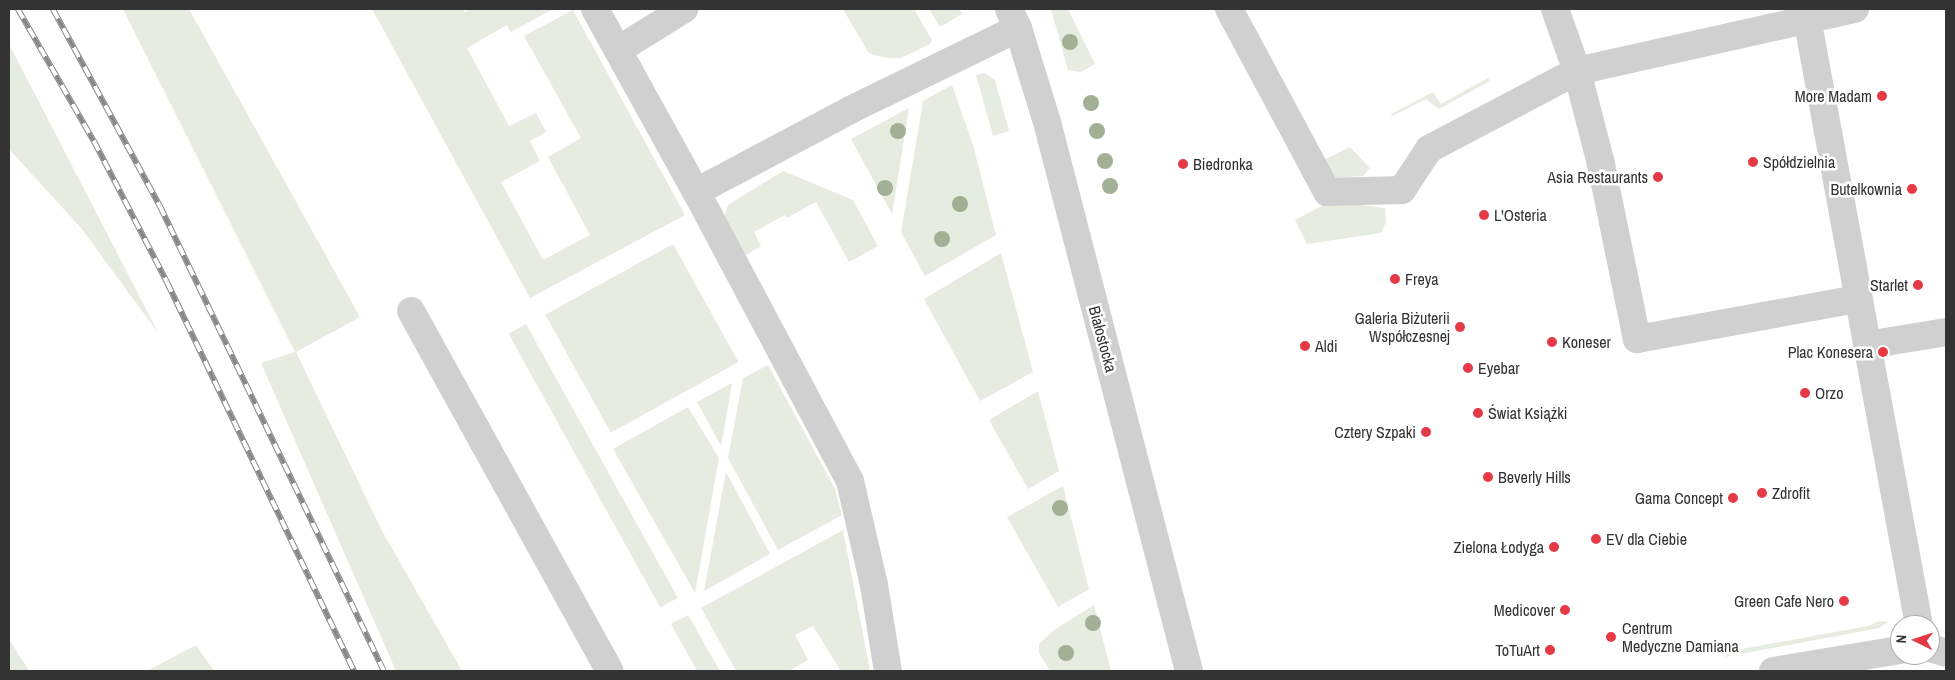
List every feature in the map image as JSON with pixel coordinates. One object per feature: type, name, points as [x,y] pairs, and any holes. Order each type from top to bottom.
[{"type":"street","points":[[596,9],[850,481],[874,585],[888,671]]},
{"type":"street","points":[[618,50],[684,9]]},
{"type":"street","points":[[1229,9],[1327,192],[1402,190],[1429,150],[1577,71],[1807,18],[1855,9]]},
{"type":"street","points":[[1556,9],[1577,71],[1601,164],[1636,339],[1858,299]]},
{"type":"street","points":[[1807,18],[1917,615]]},
{"type":"street","points":[[696,192],[850,110],[1014,19]]},
{"type":"street","name":"Białostocka","points":[[1014,19],[1047,122],[1189,671]]},
{"type":"street","points":[[411,311],[610,671]]},
{"type":"street","points":[[1867,345],[1946,332]]},
{"type":"street","points":[[1773,671],[1890,652]]},
{"type":"shaded area","points":[[123,9],[189,9],[360,317],[296,352],[381,529],[462,671],[396,671],[261,363],[295,352]]},
{"type":"shaded area","points":[[372,9],[463,9],[465,12],[470,9],[553,9],[511,32],[507,25],[467,48],[509,126],[536,113],[546,132],[530,141],[540,161],[501,182],[543,260],[590,235],[548,157],[581,138],[524,36],[573,10],[685,215],[530,298]]},
{"type":"shaded area","points":[[843,9],[914,9],[932,40],[930,44],[901,58],[873,55],[868,52]]},
{"type":"shaded area","points":[[929,9],[959,9],[962,14],[940,27]]},
{"type":"shaded area","points":[[1051,9],[1068,9],[1095,64],[1081,72],[1068,70]]},
{"type":"shaded area","points":[[9,44],[159,334],[81,228],[9,149]]},
{"type":"shaded area","points":[[985,73],[995,80],[1009,131],[993,136],[976,75]]},
{"type":"shaded area","points":[[1488,78],[1490,81],[1439,109],[1426,99],[1392,116],[1391,114],[1433,92],[1441,104]]},
{"type":"shaded area","points":[[952,85],[973,145],[996,235],[925,276],[901,232],[923,101]]},
{"type":"shaded area","points":[[909,108],[892,214],[851,139]]},
{"type":"shaded area","points":[[1350,147],[1370,168],[1363,176],[1334,178],[1316,164]]},
{"type":"shaded area","points":[[783,171],[853,200],[878,246],[849,262],[816,202],[787,218],[785,215],[754,232],[761,246],[744,256],[724,219],[728,205]]},
{"type":"shaded area","points":[[1331,201],[1385,208],[1386,222],[1381,233],[1307,244],[1295,220]]},
{"type":"shaded area","points":[[673,244],[738,362],[611,433],[545,315]]},
{"type":"shaded area","points":[[1001,253],[1033,372],[980,401],[924,299]]},
{"type":"shaded area","points":[[526,324],[678,598],[660,607],[509,334]]},
{"type":"shaded area","points":[[768,365],[835,489],[842,515],[778,550],[728,458],[743,378]]},
{"type":"shaded area","points":[[732,383],[721,446],[697,402]]},
{"type":"shaded area","points":[[1038,391],[1059,471],[1028,489],[989,420]]},
{"type":"shaded area","points":[[688,407],[719,458],[695,593],[613,449]]},
{"type":"shaded area","points":[[726,472],[770,554],[704,591]]},
{"type":"shaded area","points":[[1063,486],[1089,589],[1058,607],[1007,517]]},
{"type":"shaded area","points":[[843,530],[870,671],[841,671],[813,626],[795,635],[808,660],[789,671],[736,671],[701,608]]},
{"type":"shaded area","points":[[1094,605],[1111,671],[1050,671],[1039,653],[1039,644],[1054,630]]},
{"type":"shaded area","points":[[688,615],[720,671],[697,671],[671,624]]},
{"type":"shaded area","points":[[1880,621],[1888,622],[1879,628],[1724,657],[1731,651],[1868,626]]},
{"type":"shaded area","points":[[9,639],[29,671],[9,671]]},
{"type":"shaded area","points":[[196,645],[214,671],[147,671]]},
{"type":"railway","points":[[18,9],[94,141],[167,282],[354,671]]},
{"type":"railway","points":[[53,9],[160,206],[384,671]]},
{"type":"place","name":"More Madam","points":[[1882,96]]},
{"type":"place","name":"Spółdzielnia","points":[[1753,162]]},
{"type":"place","name":"Biedronka","points":[[1183,164]]},
{"type":"place","name":"Asia Restaurants","points":[[1658,177]]},
{"type":"place","name":"Butelkownia","points":[[1912,189]]},
{"type":"place","name":"L'Osteria","points":[[1484,215]]},
{"type":"place","name":"Freya","points":[[1395,279]]},
{"type":"place","name":"Starlet","points":[[1918,285]]},
{"type":"place","name":"Galeria Biżuterii Współczesnej","points":[[1460,327]]},
{"type":"place","name":"Koneser","points":[[1552,342]]},
{"type":"place","name":"Aldi","points":[[1305,346]]},
{"type":"place","name":"Plac Konesera","points":[[1883,352]]},
{"type":"place","name":"Eyebar","points":[[1468,368]]},
{"type":"place","name":"Orzo","points":[[1805,393]]},
{"type":"place","name":"Świat Książki","points":[[1478,413]]},
{"type":"place","name":"Cztery Szpaki","points":[[1426,432]]},
{"type":"place","name":"Beverly Hills","points":[[1488,477]]},
{"type":"place","name":"Zdrofit","points":[[1762,493]]},
{"type":"place","name":"Gama Concept","points":[[1733,498]]},
{"type":"place","name":"EV dla Ciebie","points":[[1596,539]]},
{"type":"place","name":"Zielona Łodyga","points":[[1554,547]]},
{"type":"place","name":"Green Cafe Nero","points":[[1844,601]]},
{"type":"place","name":"Medicover","points":[[1565,610]]},
{"type":"place","name":"Centrum Medyczne Damiana","points":[[1611,637]]},
{"type":"place","name":"ToTuArt","points":[[1550,650]]}]
